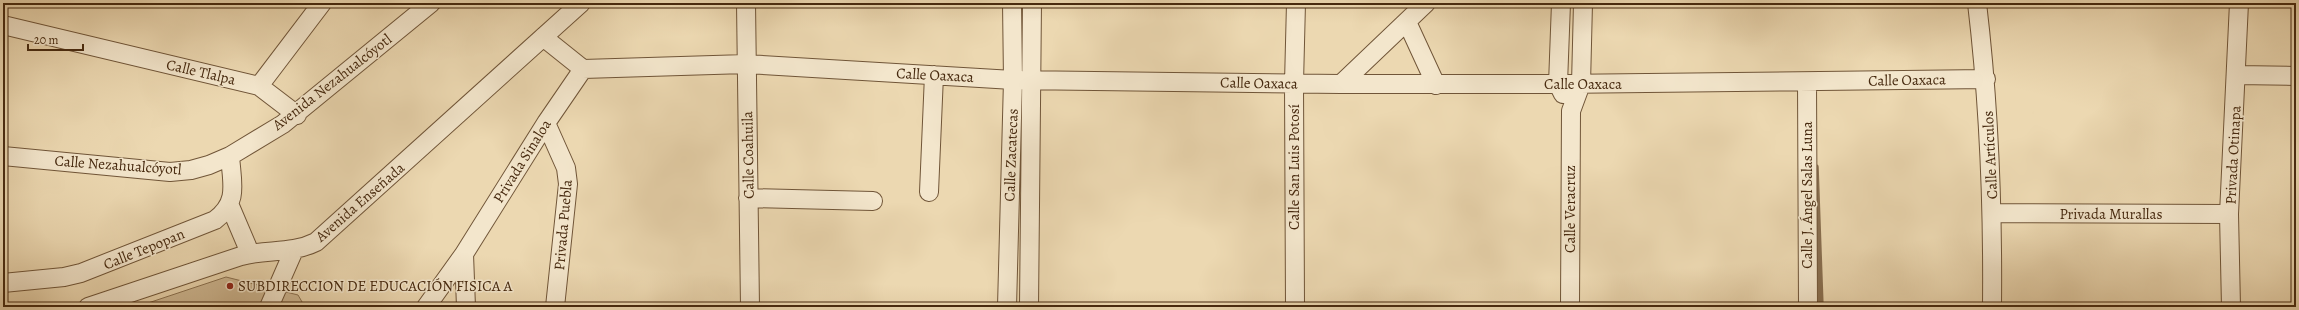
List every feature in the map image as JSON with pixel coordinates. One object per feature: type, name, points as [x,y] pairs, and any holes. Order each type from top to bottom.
[{"type":"street","points":[[259,86],[322,3]]},
{"type":"street","name":"Avenida Nezahualcóyotl","points":[[230,156],[297,115],[431,3]]},
{"type":"street","name":"Avenida Enseñada","points":[[88,307],[250,253],[294,250],[307,247],[324,236],[581,3]]},
{"type":"street","name":"Calle Coahuila","points":[[746,3],[750,307]]},
{"type":"street","name":"Calle Zacatecas","points":[[1007,307],[1013,80],[1012,3]]},
{"type":"street","name":"Calle Zacatecas","points":[[1030,307],[1033,80],[1032,3]]},
{"type":"street","name":"Calle San Luis Potosí","points":[[1295,307],[1294,83],[1296,3]]},
{"type":"street","points":[[1341,84],[1426,3]]},
{"type":"street","points":[[1558,84],[1561,3]]},
{"type":"street","name":"Calle Veracruz","points":[[1570,307],[1571,111],[1581,84],[1583,3]]},
{"type":"street","name":"Calle Artículos","points":[[1977,3],[1986,79],[1993,214],[1992,307]]},
{"type":"street","name":"Privada Otinapa","points":[[2231,307],[2229,214],[2237,75],[2239,3]]},
{"type":"street","points":[[1407,22],[1436,85]]},
{"type":"street","name":"Calle Tlalpa","points":[[3,25],[259,86],[297,115]]},
{"type":"street","points":[[543,37],[583,69]]},
{"type":"street","name":"Calle Oaxaca","points":[[583,69],[746,64],[1013,80],[1436,85],[1986,79]]},
{"type":"street","name":"Privada Sinaloa","points":[[426,307],[464,254],[546,123],[583,69]]},
{"type":"street","points":[[929,192],[934,75]]},
{"type":"street","points":[[2237,75],[2296,76]]},
{"type":"street","name":"Calle J. Ángel Salas Luna","points":[[1806,82],[1808,307]]},
{"type":"street","name":"Calle Veracruz","points":[[1558,84],[1571,111]]},
{"type":"street","name":"Privada Puebla","points":[[546,123],[566,168],[568,180],[555,307]]},
{"type":"street","name":"Calle Nezahualcóyotl","points":[[3,156],[170,172],[191,170],[230,156]]},
{"type":"street","points":[[230,156],[233,195],[230,206],[250,253]]},
{"type":"street","points":[[748,198],[873,200]]},
{"type":"street","name":"Calle Tepopan","points":[[3,283],[64,277],[81,273],[215,220],[230,206]]},
{"type":"street","name":"Privada Murallas","points":[[1993,214],[2229,214]]},
{"type":"street","points":[[269,307],[294,250]]},
{"type":"street","points":[[464,254],[466,307]]},
{"type":"shaded area","name":"SUBDIRECCION DE EDUCACIÓN FISICA A","points":[[226,277],[298,295],[305,307],[136,307]]},
{"type":"waterway","points":[[1816,167],[1821,307]]},
{"type":"place","name":"SUBDIRECCION DE EDUCACIÓN FISICA A","points":[[230,286]]}]
